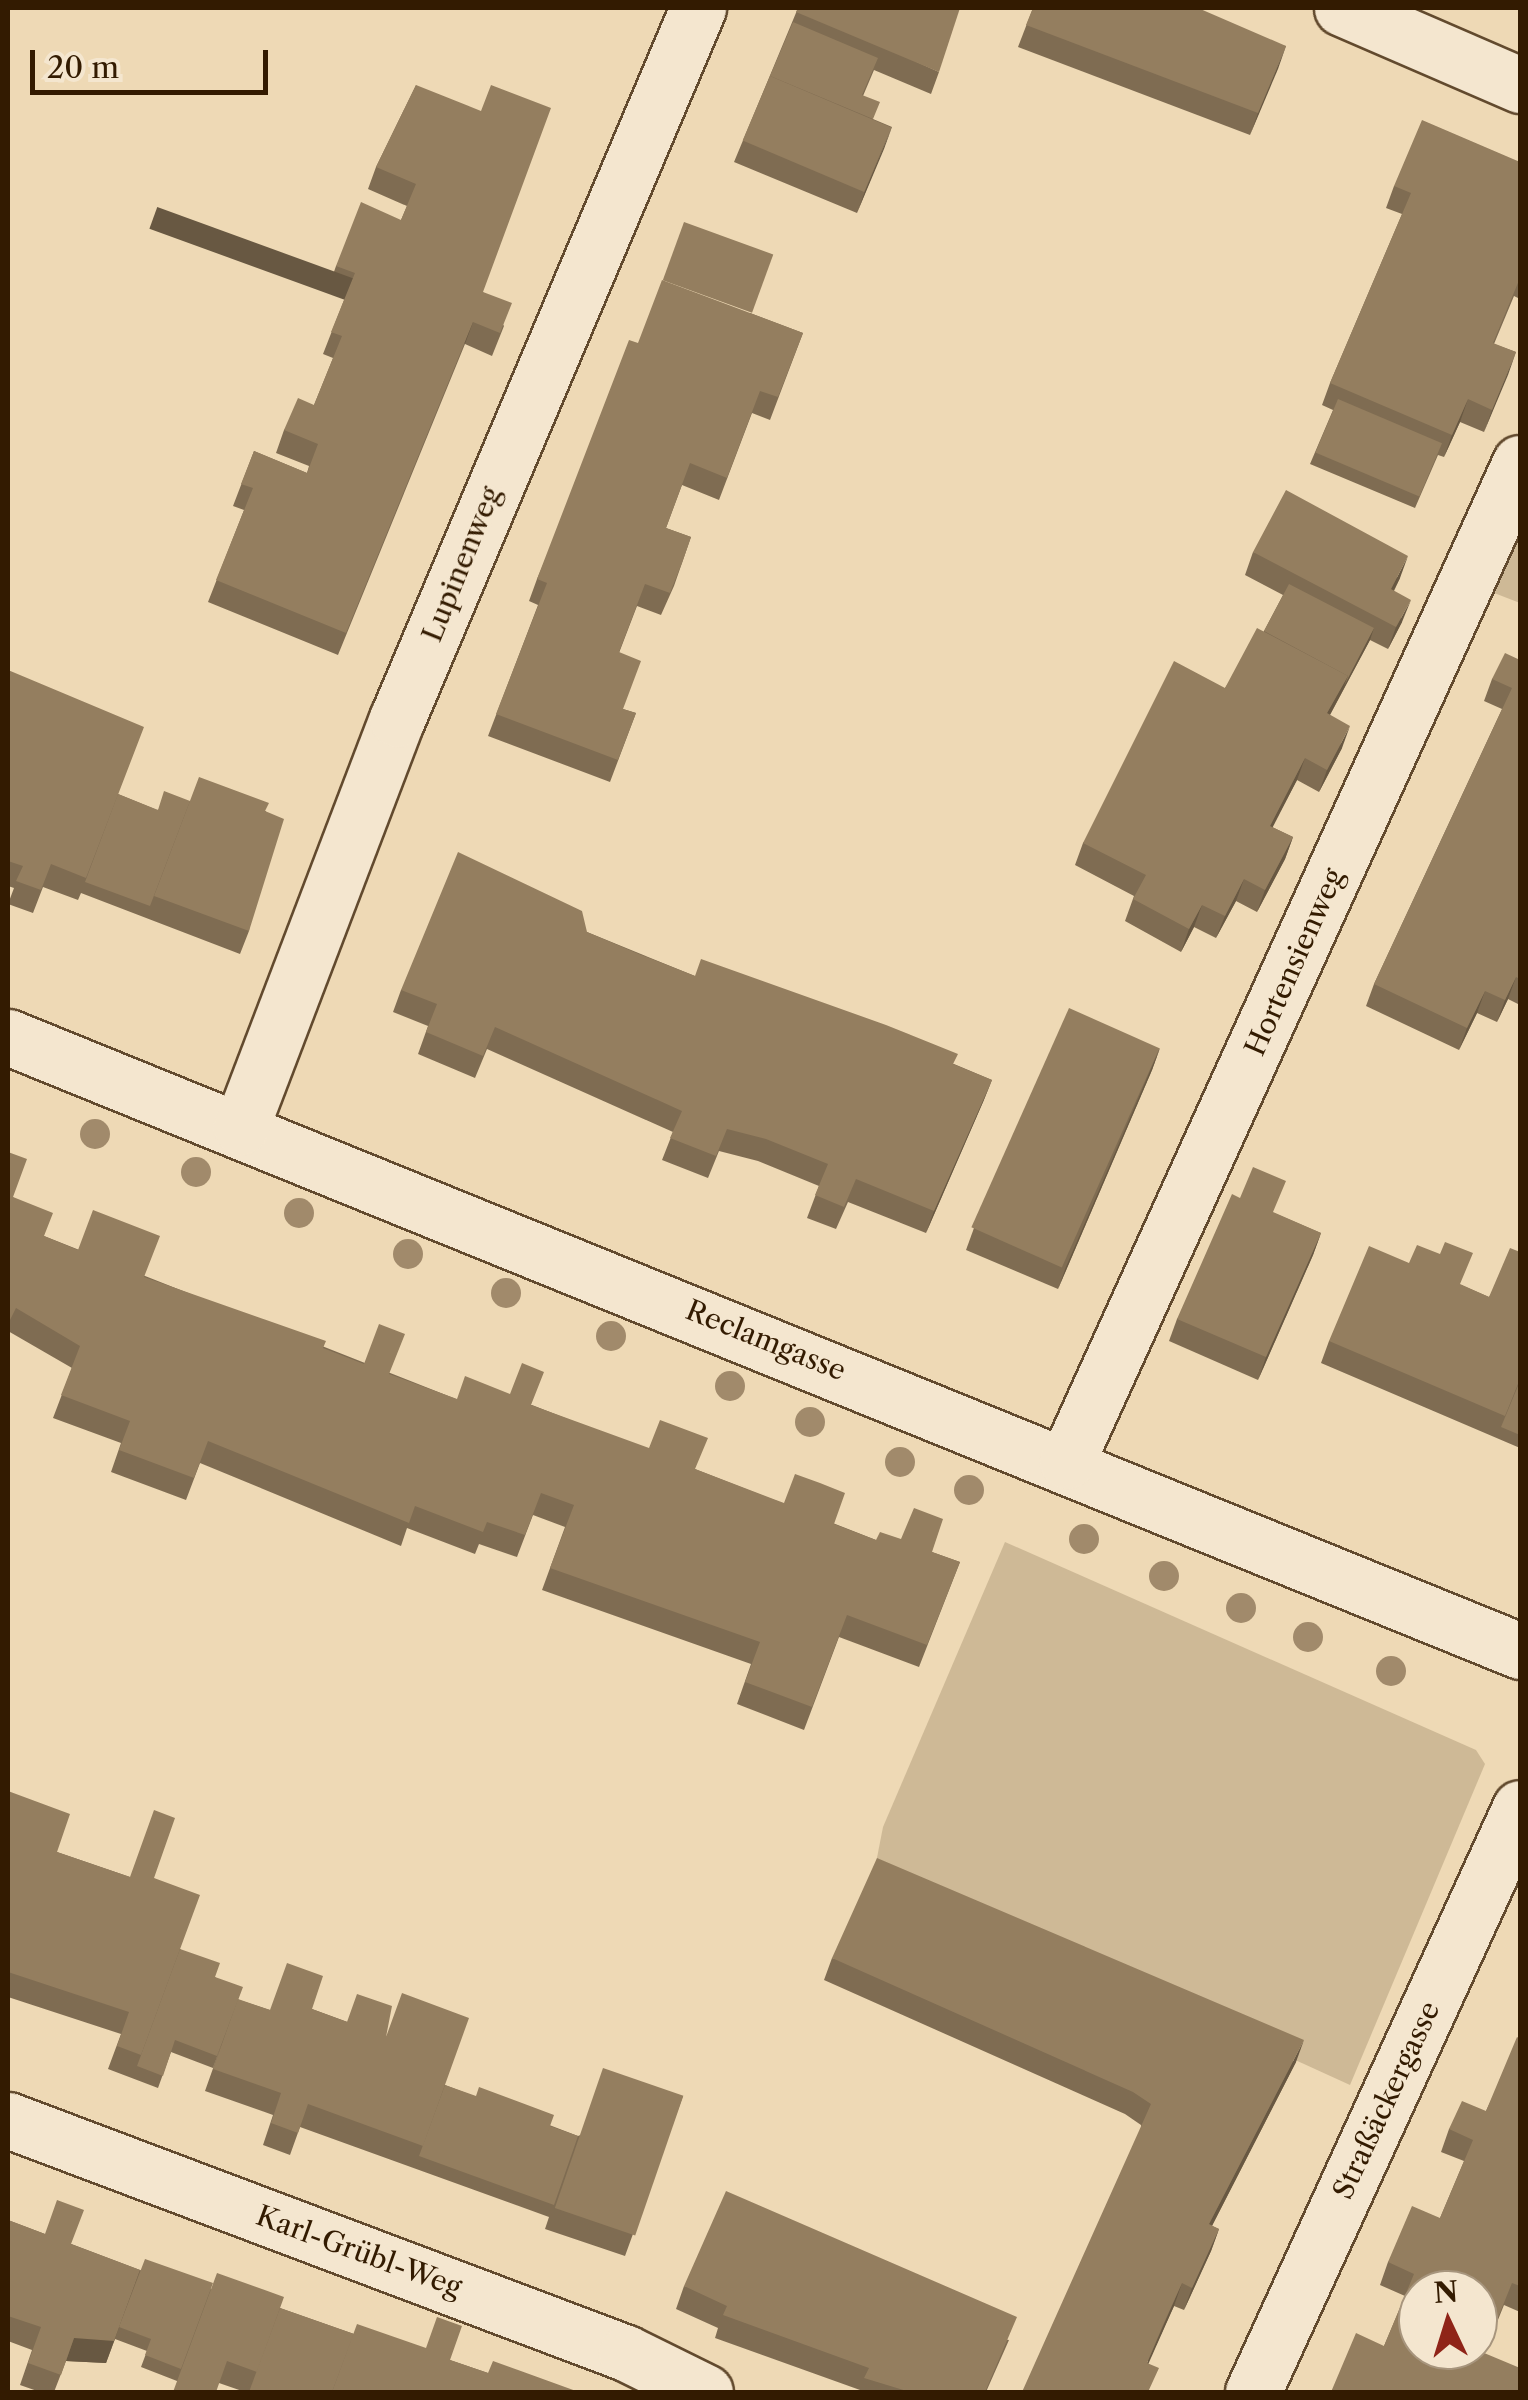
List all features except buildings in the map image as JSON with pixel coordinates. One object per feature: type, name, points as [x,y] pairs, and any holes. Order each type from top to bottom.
[{"type":"street","name":"Lupinenweg","points":[[241,1127],[404,700],[698,8]]},
{"type":"street","points":[[1342,8],[1520,85]]},
{"type":"street","name":"Hortensienweg","points":[[1067,1461],[1520,463]]},
{"type":"street","name":"Reclamgasse","points":[[8,1037],[241,1127],[1067,1461],[1520,1651]]},
{"type":"street","name":"Straßäckergasse","points":[[1253,2392],[1520,1808]]},
{"type":"street","name":"Karl-Grübl-Weg","points":[[8,2120],[483,2297],[705,2392]]},
{"type":"shaded area","points":[[1520,518],[1520,603],[1489,591]]},
{"type":"shaded area","points":[[1005,1542],[1476,1750],[1485,1764],[1350,2085],[875,1868],[883,1827]]}]
